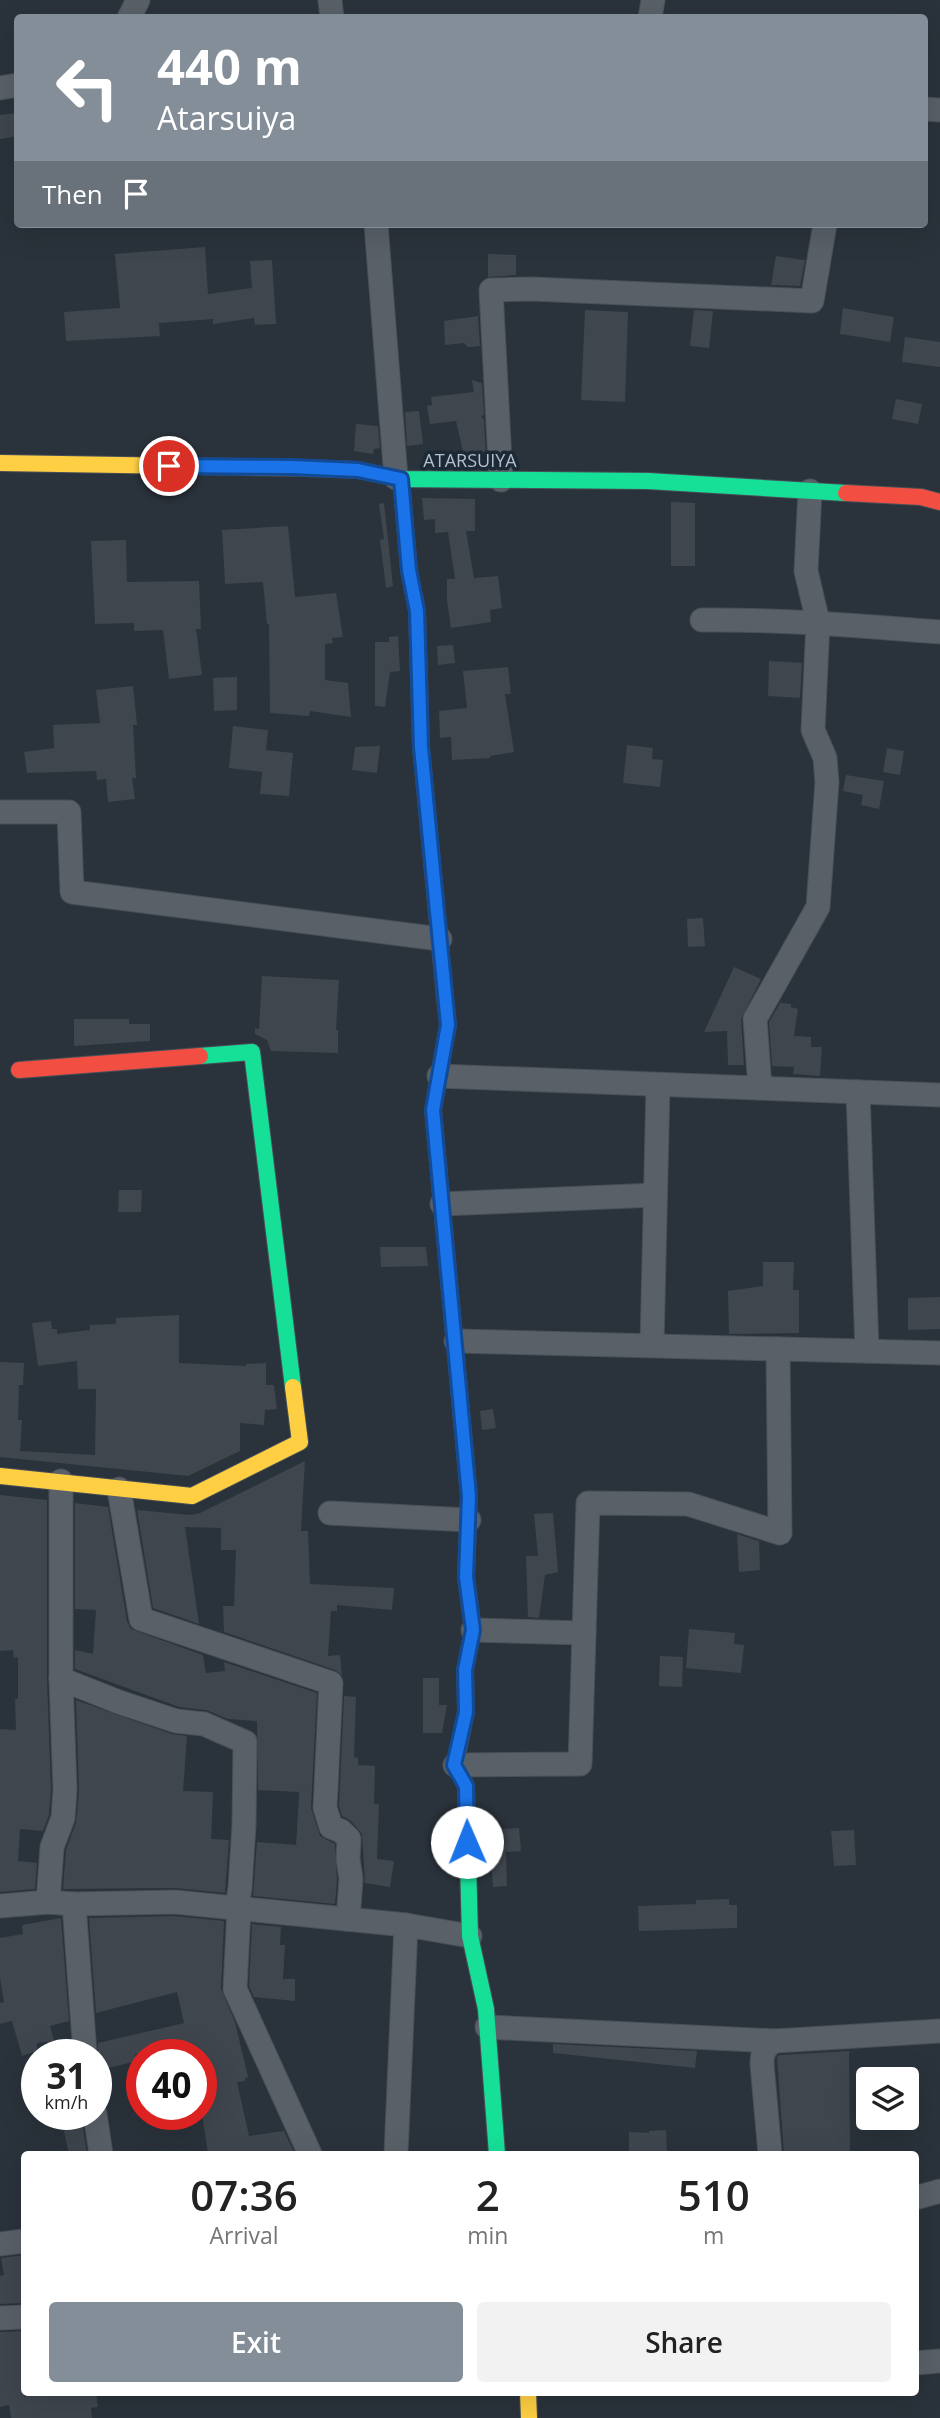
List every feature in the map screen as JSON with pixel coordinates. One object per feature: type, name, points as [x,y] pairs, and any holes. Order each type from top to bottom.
[{"type":"street","points":[[376,228],[398,478],[409,570],[417,611],[421,747],[448,1025],[433,1110],[456,1340],[469,1520],[466,1577],[473,1630],[465,1670],[466,1712],[454,1765],[466,1786],[470,1936],[486,2009],[497,2151]]},
{"type":"street","points":[[500,480],[491,290],[532,289],[813,301],[823,228]]},
{"type":"street","name":"ATARSUIYA","points":[[0,463],[292,467],[358,470],[398,478],[648,481],[921,498],[940,502]]},
{"type":"street","points":[[760,1088],[755,1019],[818,907],[827,782],[825,758],[813,730],[818,622],[806,571],[810,491]]},
{"type":"street","points":[[702,620],[818,622],[940,632]]},
{"type":"street","points":[[0,812],[69,812],[72,892],[440,939]]},
{"type":"street","points":[[0,1476],[61,1480],[192,1496],[300,1442],[252,1052],[19,1070]]},
{"type":"street","points":[[439,1076],[940,1095]]},
{"type":"street","points":[[652,1345],[658,1086]]},
{"type":"street","points":[[858,1092],[867,1351]]},
{"type":"street","points":[[442,1204],[655,1195]]},
{"type":"street","points":[[456,1340],[940,1353]]},
{"type":"street","points":[[454,1765],[580,1763],[588,1503],[688,1504],[780,1532],[779,1349]]},
{"type":"street","points":[[48,1902],[52,1847],[63,1818],[65,1790],[61,1679],[61,1480]]},
{"type":"street","points":[[119,1489],[141,1619],[331,1683],[325,1808],[331,1826],[349,1839],[351,1879],[348,1919]]},
{"type":"street","points":[[330,1513],[469,1520]]},
{"type":"street","points":[[473,1630],[584,1633]]},
{"type":"street","points":[[61,1679],[176,1721],[204,1724],[245,1742],[244,1825],[240,1888],[235,1908],[235,1989],[309,2151]]},
{"type":"street","points":[[0,1906],[48,1902],[175,1902],[406,1925],[470,1936]]},
{"type":"street","points":[[74,1904],[84,2039]]},
{"type":"street","points":[[396,2151],[406,1925]]},
{"type":"street","points":[[487,2027],[775,2041],[940,2031]]},
{"type":"street","points":[[770,2151],[762,2055],[766,2046],[775,2041]]},
{"type":"street","points":[[97,2130],[100,2151]]},
{"type":"street","points":[[919,2198],[940,2191]]},
{"type":"street","points":[[0,2245],[21,2242]]},
{"type":"street","points":[[0,2318],[21,2317]]},
{"type":"street","points":[[919,2363],[940,2361]]},
{"type":"street","points":[[528,2396],[529,2418]]},
{"type":"building","points":[[14,113],[14,137],[0,139],[0,115]]},
{"type":"building","points":[[205,247],[208,294],[252,288],[250,261],[272,260],[276,324],[255,325],[254,318],[213,324],[213,319],[159,323],[160,336],[66,341],[64,312],[120,308],[115,254]]},
{"type":"building","points":[[488,254],[516,255],[516,275],[488,277]]},
{"type":"building","points":[[776,256],[805,260],[800,286],[771,285]]},
{"type":"building","points":[[843,308],[894,317],[890,342],[840,334]]},
{"type":"building","points":[[585,310],[628,312],[625,402],[581,400]]},
{"type":"building","points":[[694,310],[713,311],[709,348],[690,346]]},
{"type":"building","points":[[478,316],[480,346],[468,347],[464,343],[445,345],[444,321]]},
{"type":"building","points":[[905,337],[940,342],[940,367],[902,362]]},
{"type":"building","points":[[472,380],[482,383],[484,415],[481,416],[484,420],[486,457],[465,460],[456,421],[430,424],[427,406],[432,405],[431,397],[474,392]]},
{"type":"building","points":[[896,399],[922,404],[918,424],[892,419]]},
{"type":"building","points":[[419,411],[423,444],[407,446],[405,412]]},
{"type":"building","points":[[356,424],[378,426],[380,448],[374,449],[373,454],[354,451]]},
{"type":"building","points":[[422,498],[475,499],[475,531],[466,531],[474,578],[498,576],[502,608],[490,610],[491,622],[451,628],[447,579],[455,579],[448,532],[435,533],[435,519],[424,520]]},
{"type":"building","points":[[671,502],[695,503],[695,566],[671,566]]},
{"type":"building","points":[[384,503],[393,586],[386,588],[379,504]]},
{"type":"building","points":[[288,526],[295,597],[336,593],[343,637],[332,638],[333,643],[325,644],[325,680],[348,683],[351,717],[310,711],[309,716],[270,713],[269,624],[263,582],[225,584],[222,530]]},
{"type":"building","points":[[126,540],[127,582],[199,581],[201,629],[196,629],[202,675],[169,679],[163,630],[134,631],[134,623],[95,624],[91,541]]},
{"type":"building","points":[[398,636],[400,671],[390,672],[385,707],[375,706],[375,642],[389,642],[389,637]]},
{"type":"building","points":[[453,645],[455,663],[438,665],[437,646]]},
{"type":"building","points":[[769,661],[802,663],[800,698],[768,696]]},
{"type":"building","points":[[508,667],[511,694],[505,694],[514,752],[490,758],[452,760],[451,737],[440,738],[439,711],[467,708],[463,671]]},
{"type":"building","points":[[237,677],[237,710],[214,711],[213,678]]},
{"type":"building","points":[[133,686],[137,725],[133,725],[136,778],[132,778],[135,799],[108,802],[106,779],[97,780],[96,771],[27,773],[24,752],[54,748],[53,725],[100,723],[96,690]]},
{"type":"building","points":[[233,726],[268,730],[266,750],[293,753],[289,796],[260,794],[262,772],[229,768]]},
{"type":"building","points":[[627,745],[653,748],[652,759],[663,760],[660,787],[623,783]]},
{"type":"building","points":[[380,746],[377,773],[352,770],[355,747]]},
{"type":"building","points":[[887,748],[904,751],[900,775],[883,772]]},
{"type":"building","points":[[846,775],[884,781],[879,809],[861,805],[863,795],[843,791]]},
{"type":"building","points":[[703,918],[705,946],[688,947],[687,919]]},
{"type":"building","points":[[734,967],[761,979],[741,1019],[744,1065],[728,1065],[727,1031],[704,1032]]},
{"type":"building","points":[[262,976],[339,980],[336,1030],[338,1053],[271,1051],[267,1040],[255,1034],[255,1028],[259,1029]]},
{"type":"building","points":[[782,1000],[781,1003],[791,1004],[791,1007],[798,1009],[794,1036],[811,1037],[811,1047],[822,1047],[820,1076],[793,1074],[794,1067],[772,1066],[769,1022]]},
{"type":"building","points":[[74,1019],[129,1019],[129,1024],[150,1024],[150,1041],[74,1046]]},
{"type":"building","points":[[119,1190],[142,1190],[141,1212],[118,1212]]},
{"type":"building","points":[[380,1247],[426,1247],[428,1266],[381,1267]]},
{"type":"building","points":[[763,1262],[794,1262],[793,1290],[799,1290],[799,1333],[729,1334],[728,1291],[763,1286]]},
{"type":"building","points":[[940,1297],[940,1329],[908,1330],[908,1298]]},
{"type":"building","points":[[179,1315],[179,1363],[246,1366],[266,1363],[266,1385],[274,1385],[277,1409],[265,1410],[264,1425],[240,1423],[240,1451],[188,1476],[0,1457],[0,1362],[24,1363],[23,1385],[19,1385],[18,1420],[22,1420],[20,1451],[95,1455],[96,1389],[78,1389],[77,1361],[38,1366],[32,1323],[51,1321],[52,1329],[57,1329],[57,1334],[90,1330],[90,1325],[116,1324],[116,1318]]},
{"type":"building","points":[[493,1409],[496,1428],[482,1430],[480,1411]]},
{"type":"building","points":[[305,1461],[301,1531],[308,1531],[310,1584],[394,1588],[392,1610],[337,1605],[337,1611],[331,1611],[328,1656],[340,1655],[342,1675],[335,1670],[224,1632],[223,1606],[234,1606],[236,1550],[221,1550],[221,1528],[185,1527],[199,1624],[153,1608],[137,1510],[190,1515],[200,1513]]},
{"type":"building","points":[[0,1495],[47,1500],[47,1680],[51,1790],[49,1815],[43,1831],[20,1829],[18,1861],[37,1863],[35,1889],[0,1892],[0,1729],[16,1730],[18,1657],[14,1658],[13,1650],[0,1651]]},
{"type":"building","points":[[75,1503],[108,1507],[127,1621],[131,1629],[203,1655],[206,1673],[225,1671],[224,1662],[317,1693],[311,1808],[320,1836],[335,1844],[335,1904],[253,1896],[257,1842],[296,1845],[299,1798],[299,1792],[258,1790],[257,1721],[228,1719],[206,1710],[179,1707],[75,1669],[75,1650],[93,1654],[96,1610],[75,1609]]},
{"type":"building","points":[[553,1513],[558,1572],[545,1575],[539,1618],[528,1617],[526,1556],[538,1556],[534,1514]]},
{"type":"building","points":[[737,1534],[759,1541],[760,1570],[739,1572]]},
{"type":"building","points":[[689,1629],[735,1633],[734,1644],[744,1645],[741,1673],[686,1668]]},
{"type":"building","points":[[660,1656],[683,1657],[682,1687],[659,1686]]},
{"type":"building","points":[[423,1678],[439,1678],[439,1705],[447,1705],[442,1733],[423,1733]]},
{"type":"building","points":[[344,1696],[356,1697],[354,1757],[358,1758],[358,1765],[375,1766],[374,1804],[379,1804],[377,1859],[394,1861],[390,1887],[365,1883],[362,1834],[351,1821],[342,1816],[339,1806]]},
{"type":"building","points":[[76,1700],[172,1734],[187,1736],[183,1791],[213,1792],[211,1839],[229,1840],[225,1893],[175,1888],[63,1889],[66,1850],[76,1823],[79,1791]]},
{"type":"building","points":[[519,1828],[521,1851],[506,1852],[507,1886],[493,1887],[489,1830]]},
{"type":"building","points":[[854,1830],[856,1865],[834,1866],[831,1831]]},
{"type":"building","points":[[729,1899],[729,1905],[737,1905],[737,1928],[639,1931],[638,1906],[696,1904],[696,1900]]},
{"type":"building","points":[[174,1916],[224,1921],[221,1989],[235,2022],[248,2077],[245,2081],[237,2082],[249,2136],[284,2131],[294,2151],[208,2151],[204,2130],[217,2130],[217,2039],[126,2039],[126,2064],[112,2067],[112,2040],[184,2023],[177,1992],[96,2013],[89,1918]]},
{"type":"building","points":[[61,1918],[69,2021],[50,2026],[53,2039],[21,2039],[21,2052],[12,2021],[0,2024],[0,2003],[4,2002],[0,1978],[0,1938],[23,1934],[22,1925]]},
{"type":"building","points":[[252,1924],[281,1927],[280,1945],[285,1945],[283,1979],[295,1979],[295,2001],[254,1997],[249,1986]]},
{"type":"building","points":[[553,2044],[697,2051],[695,2068],[553,2053]]},
{"type":"building","points":[[849,2051],[850,2151],[784,2151],[777,2057]]},
{"type":"building","points":[[64,2130],[83,2130],[87,2151],[68,2151]]},
{"type":"building","points":[[666,2130],[667,2151],[629,2151],[629,2132]]},
{"type":"building","points":[[21,2255],[21,2303],[0,2304],[0,2276],[4,2275],[1,2258]]},
{"type":"building","points":[[21,2331],[21,2396],[97,2396],[98,2407],[91,2408],[92,2418],[11,2418],[9,2405],[0,2407],[0,2332]]},
{"type":"traffic: fast","points":[[303,468],[358,470],[401,479],[648,481],[846,493]]},
{"type":"traffic: fast","points":[[401,479],[409,570],[417,611],[421,747],[445,998]]},
{"type":"traffic: fast","points":[[200,1056],[252,1052],[293,1387]]},
{"type":"traffic: fast","points":[[470,1607],[473,1630],[465,1670],[466,1712],[455,1765],[466,1786],[470,1936],[486,2009],[497,2151]]},
{"type":"traffic: slow","points":[[0,463],[303,468]]},
{"type":"traffic: slow","points":[[445,998],[448,1025],[433,1110],[469,1496],[466,1577],[470,1607]]},
{"type":"traffic: slow","points":[[0,1476],[192,1496],[300,1442],[293,1387]]},
{"type":"traffic: slow","points":[[528,2396],[529,2418]]},
{"type":"traffic: jam","points":[[846,493],[921,497],[940,502]]},
{"type":"traffic: jam","points":[[19,1070],[200,1056]]},
{"type":"route","points":[[169,466],[358,470],[401,479],[409,570],[417,611],[421,747],[448,1025],[433,1110],[469,1496],[466,1577],[473,1630],[465,1670],[466,1712],[454,1765],[466,1786],[467,1842]]}]
